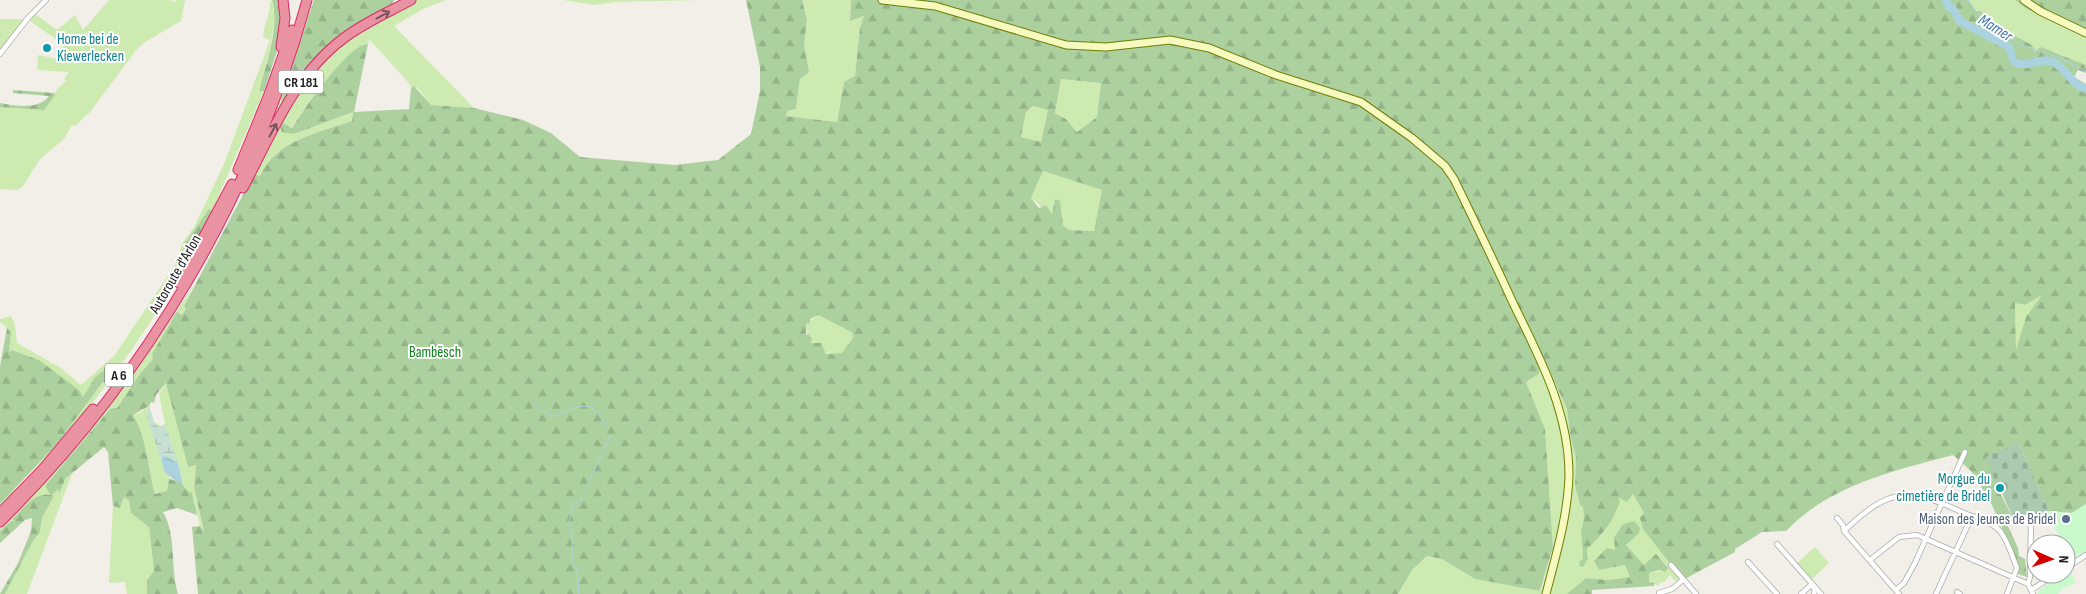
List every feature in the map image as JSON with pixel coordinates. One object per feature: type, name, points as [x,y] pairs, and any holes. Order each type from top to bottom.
[{"type":"highway","name":"A 6","points":[[268,97],[284,32],[283,0]]},
{"type":"highway","name":"Autoroute d'Arlon","points":[[0,513],[31,482],[78,429],[126,366],[151,329],[214,220],[268,97],[301,0]]},
{"type":"highway","name":"Autoroute d'Arlon","points":[[0,522],[61,458],[126,375],[165,318],[222,220],[273,103],[307,0]]},
{"type":"highway","name":"CR 181","points":[[222,220],[234,204],[287,104],[316,63],[356,30],[411,0]]},
{"type":"main road","points":[[882,0],[935,6],[1066,45],[1106,47],[1170,40],[1195,43],[1276,75],[1361,102],[1405,132],[1435,157],[1454,179],[1542,364],[1563,422],[1568,461],[1568,492],[1562,528],[1546,594]]},
{"type":"main road","points":[[2024,0],[2040,11],[2086,33]]},
{"type":"street","points":[[0,54],[28,18],[46,0]]},
{"type":"street","points":[[1837,518],[1843,525],[1844,531],[1898,592],[1926,539],[1965,452]]},
{"type":"street","points":[[1844,531],[1864,512],[1880,502],[1897,496],[1918,495],[1942,503],[2000,530],[2017,568],[2007,594]]},
{"type":"street","points":[[1936,594],[1972,516]]},
{"type":"street","points":[[2030,521],[2030,534]]},
{"type":"street","points":[[1870,560],[1899,537],[1912,534],[2026,583]]},
{"type":"street","points":[[1777,544],[1820,594]]},
{"type":"street","points":[[1748,562],[1777,594]]},
{"type":"street","points":[[1671,565],[1696,594]]},
{"type":"street","points":[[1659,593],[1672,589],[1683,580]]},
{"type":"street","points":[[2028,584],[2032,592],[2043,584]]},
{"type":"street","points":[[1801,594],[1810,586],[1815,587]]},
{"type":"street","points":[[1814,594],[1815,587]]},
{"type":"green space","points":[[109,0],[169,0],[176,2],[176,0],[185,0],[181,21],[145,42],[137,49],[90,112],[75,126],[72,125],[64,139],[40,159],[23,186],[18,190],[0,189],[0,107],[44,110],[59,87],[67,80],[64,79],[69,72],[37,70],[38,55],[58,59],[65,49],[56,42],[57,40],[30,21],[35,14],[57,30],[75,15],[83,30]]},
{"type":"green space","points":[[270,0],[274,17],[271,43],[259,90],[264,91],[212,211],[209,210],[185,243],[177,272],[181,271],[142,335],[75,425],[0,507],[10,492],[17,488],[57,444],[102,383],[107,381],[95,377],[83,397],[39,360],[13,350],[9,354],[11,331],[0,322],[0,319],[11,316],[15,325],[17,343],[61,368],[81,385],[114,356],[175,265],[183,242],[194,227],[224,164],[270,40],[263,37]]},
{"type":"green space","points":[[272,0],[280,0],[280,42],[264,91],[259,91],[273,34],[274,11]]},
{"type":"green space","points":[[314,0],[394,0],[394,2],[354,26],[291,90],[285,102],[281,100]]},
{"type":"green space","points":[[416,0],[446,0],[425,8],[394,26],[474,108],[431,105],[417,87],[411,88],[408,82],[369,39],[368,44],[359,47],[349,55],[326,79],[291,128],[294,134],[353,112],[352,121],[312,134],[287,146],[267,164],[260,176],[254,174],[292,101],[316,67],[354,34]]},
{"type":"green space","points":[[563,0],[703,0],[615,2],[594,5]]},
{"type":"green space","name":"Bambësch","points":[[746,0],[802,0],[807,20],[804,44],[809,72],[800,79],[796,109],[787,111],[786,116],[837,122],[844,82],[855,76],[860,27],[864,16],[850,21],[851,0],[1968,0],[1976,11],[1980,11],[1998,26],[1996,32],[2002,29],[2032,45],[2035,52],[2041,47],[2086,65],[2086,73],[2078,70],[2074,77],[2086,84],[2086,504],[2072,513],[2049,511],[2018,443],[1997,487],[2014,520],[2007,524],[2018,548],[2019,556],[2025,559],[2026,577],[2018,574],[2019,566],[1990,501],[1971,471],[1953,455],[1885,474],[1842,491],[1803,515],[1786,531],[1762,532],[1735,549],[1735,552],[1683,580],[1643,529],[1640,518],[1644,513],[1633,494],[1627,502],[1618,497],[1620,502],[1614,516],[1598,539],[1587,549],[1588,559],[1583,567],[1579,566],[1580,561],[1583,559],[1581,531],[1584,519],[1583,507],[1580,505],[1575,485],[1576,457],[1570,435],[1567,409],[1546,363],[1532,340],[1540,366],[1539,374],[1526,382],[1545,429],[1553,547],[1540,591],[1475,579],[1442,559],[1427,556],[1412,570],[1398,594],[198,594],[192,527],[200,526],[204,532],[194,487],[196,465],[188,467],[166,383],[156,395],[154,403],[151,402],[149,406],[133,415],[144,443],[155,494],[167,491],[169,479],[179,481],[192,493],[197,515],[177,508],[163,512],[172,541],[174,573],[178,594],[147,594],[147,580],[154,571],[149,527],[131,513],[129,501],[124,497],[120,508],[113,506],[108,452],[104,447],[65,479],[59,494],[58,489],[52,495],[54,496],[42,518],[40,532],[33,541],[5,594],[0,594],[18,563],[31,531],[32,518],[25,520],[0,543],[0,531],[11,521],[14,521],[13,519],[35,498],[45,494],[51,495],[45,486],[110,409],[117,408],[139,375],[153,359],[152,354],[177,312],[182,315],[186,309],[184,306],[254,174],[260,176],[276,154],[287,146],[312,134],[352,121],[353,112],[294,134],[282,132],[280,127],[283,123],[292,128],[327,79],[349,54],[359,47],[368,44],[354,112],[409,109],[411,88],[414,86],[431,105],[474,108],[523,120],[551,133],[580,157],[674,165],[718,160],[751,134],[760,91],[760,67]],"holes":[[[1061,79],[1101,83],[1097,117],[1077,132],[1066,119],[1055,113]],[[1033,106],[1048,110],[1041,142],[1021,137],[1026,112]],[[1043,171],[1102,190],[1094,231],[1069,230],[1063,225],[1060,201],[1055,199],[1052,214],[1046,205],[1039,208],[1031,198]],[[2042,295],[2026,317],[2016,350],[2015,303],[2025,305]],[[818,315],[853,333],[853,338],[842,353],[826,354],[821,343],[810,343],[812,339],[809,334],[806,335],[806,324],[810,323],[810,319]]]},
{"type":"green space","points":[[802,0],[851,0],[850,21],[865,16],[860,27],[855,77],[844,82],[837,122],[786,116],[787,111],[796,109],[800,79],[809,72],[804,44],[807,20]]},
{"type":"green space","points":[[1968,0],[2015,0],[2025,8],[2086,37],[2086,65],[2055,52],[2035,52],[2032,45],[2002,29],[1995,33]]},
{"type":"green space","points":[[2015,0],[2086,0],[2086,37],[2025,8]]},
{"type":"green space","points":[[309,10],[311,11],[281,100],[285,102],[260,148],[286,82]]},
{"type":"green space","points":[[0,19],[25,19],[0,52]]},
{"type":"green space","points":[[1061,79],[1101,83],[1097,117],[1077,132],[1066,119],[1055,113]]},
{"type":"green space","points":[[13,90],[54,93],[55,95],[44,110],[0,107],[0,103],[20,106],[33,105],[45,100],[49,96],[13,93]]},
{"type":"green space","points":[[1033,106],[1048,110],[1041,142],[1021,137],[1026,112]]},
{"type":"green space","points":[[1043,171],[1102,190],[1095,231],[1069,230],[1031,198]]},
{"type":"green space","points":[[209,209],[212,211],[181,271],[177,272],[185,243]]},
{"type":"green space","points":[[193,286],[184,306],[186,309],[182,315],[177,313],[152,354],[153,359],[139,375],[117,408],[110,409],[45,486],[59,487],[59,492],[65,479],[72,474],[27,594],[5,594],[33,541],[40,532],[42,518],[54,496],[14,519],[13,523],[11,521],[0,531],[0,528],[54,472],[103,413],[150,351]]},
{"type":"green space","points":[[2044,293],[2016,353],[2015,303],[2025,305]]},
{"type":"green space","points":[[818,315],[853,333],[853,338],[842,354],[821,351],[812,344],[806,324]]},
{"type":"green space","points":[[7,328],[11,331],[9,353],[12,350],[39,360],[79,390],[83,397],[95,377],[105,370],[109,372],[107,381],[102,383],[57,444],[0,504],[0,366]]},
{"type":"green space","points":[[1530,337],[1546,363],[1567,409],[1570,435],[1576,457],[1575,484],[1580,505],[1583,506],[1584,519],[1581,531],[1583,560],[1588,559],[1587,549],[1602,535],[1617,497],[1633,494],[1683,580],[1677,583],[1670,575],[1664,582],[1659,583],[1659,586],[1649,582],[1649,573],[1667,570],[1644,566],[1626,545],[1623,524],[1614,537],[1616,550],[1599,570],[1625,565],[1630,577],[1608,580],[1586,578],[1567,594],[1398,594],[1412,570],[1427,556],[1442,559],[1475,579],[1541,591],[1553,547],[1545,429],[1526,382],[1539,374],[1540,366]]},
{"type":"green space","points":[[167,382],[188,467],[196,465],[194,487],[204,534],[200,526],[192,493],[189,493],[183,485],[178,463],[169,478],[179,481],[169,479],[167,492],[155,494],[144,443],[133,415],[140,413],[149,406],[154,422],[163,427],[165,424],[159,394]]},
{"type":"green space","points":[[149,406],[154,422],[159,428],[165,424],[178,463],[164,455],[161,459],[147,417]]},
{"type":"green space","points":[[2018,443],[2049,511],[2037,516],[2034,511],[2014,520],[2001,491],[1999,492],[1986,457]]},
{"type":"green space","points":[[124,497],[129,501],[131,513],[149,527],[154,571],[147,580],[147,594],[127,594],[125,582],[109,583],[113,506],[120,508]]},
{"type":"green space","points":[[2086,504],[2086,552],[2076,558],[2076,534],[2058,534],[2052,524],[2037,519],[2037,516],[2049,511],[2072,513]]},
{"type":"green space","points":[[1634,521],[1640,528],[1639,533],[1626,545],[1644,565],[1656,554],[1668,568],[1665,572],[1659,570],[1649,573],[1649,582],[1654,583],[1654,586],[1592,590],[1592,594],[1567,594],[1586,578],[1608,580],[1630,577],[1625,565],[1599,570],[1594,561],[1607,548],[1615,550],[1614,537],[1623,524]]},
{"type":"green space","points":[[1815,547],[1829,563],[1811,580],[1796,564]]},
{"type":"green space","points":[[2048,584],[2073,584],[2063,588],[2058,594],[2038,594],[2039,590]]},
{"type":"water","points":[[164,455],[178,463],[183,485],[165,473],[161,459]]},
{"type":"waterway","name":"Mamer","points":[[1946,0],[1948,6],[1953,9],[1960,21],[2009,47],[2014,62],[2019,64],[2043,60],[2053,62],[2062,68],[2076,84],[2086,89]]},
{"type":"waterway","points":[[1953,9],[1954,0]]},
{"type":"waterway","points":[[1968,0],[1982,19],[2016,43],[2058,57],[2086,71]]},
{"type":"waterway","points":[[148,399],[151,402]]},
{"type":"waterway","points":[[534,402],[545,412],[553,416],[582,406],[592,408],[607,428]]},
{"type":"waterway","points":[[579,594],[577,569],[572,560],[572,536],[569,522],[573,507],[583,495],[610,436]]},
{"type":"place","name":"Home bei de Kiewerlecken","points":[[47,48]]},
{"type":"place","name":"Morgue du cimetière de Bridel","points":[[2000,488]]},
{"type":"place","name":"Maison des Jeunes de Bridel","points":[[2066,519]]}]
